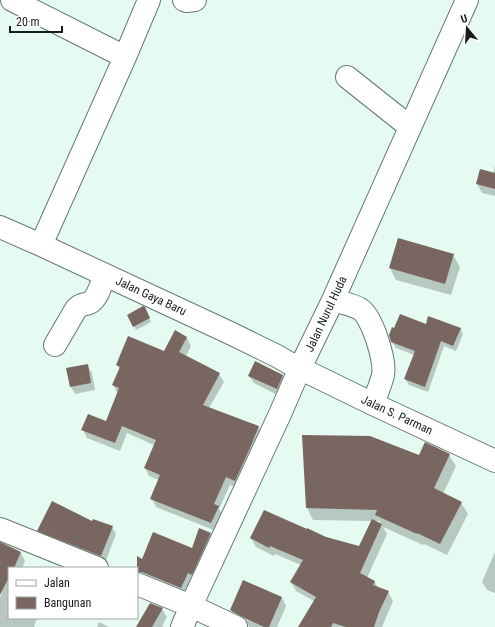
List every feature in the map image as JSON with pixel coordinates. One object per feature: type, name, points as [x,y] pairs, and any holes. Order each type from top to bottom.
[{"type":"street","points":[[12,0],[125,56]]},
{"type":"street","points":[[41,245],[149,0]]},
{"type":"street","points":[[184,0],[195,0]]},
{"type":"street","name":"Jalan Nurul Huda","points":[[182,627],[190,606],[280,414],[289,362],[333,300],[467,0]]},
{"type":"street","points":[[347,77],[410,127]]},
{"type":"street","name":"Jalan Gaya Baru","points":[[0,227],[289,362]]},
{"type":"street","points":[[55,345],[76,309],[81,305],[91,302],[96,296],[105,275]]},
{"type":"street","points":[[333,300],[361,309],[370,322],[374,332],[383,359],[383,374],[373,404]]},
{"type":"street","name":"Jalan S. Parman","points":[[289,362],[373,404],[495,461]]},
{"type":"street","points":[[0,529],[95,567]]},
{"type":"street","points":[[138,584],[236,627]]},
{"type":"building","points":[[480,169],[495,173],[495,189],[476,184]]},
{"type":"building","points":[[398,238],[454,254],[445,284],[389,268]]},
{"type":"building","points":[[143,306],[145,307],[150,318],[133,327],[127,315]]},
{"type":"building","points":[[400,314],[426,324],[428,316],[461,328],[453,346],[441,341],[425,387],[404,379],[415,351],[391,342],[389,335]]},
{"type":"building","points":[[175,330],[187,337],[179,352],[220,373],[203,405],[259,426],[235,481],[226,477],[214,504],[219,506],[211,523],[150,499],[160,475],[144,468],[156,440],[122,426],[115,443],[81,430],[88,414],[106,421],[119,388],[112,385],[120,367],[116,365],[128,336],[164,351]]},
{"type":"building","points":[[255,361],[283,375],[277,389],[248,376]]},
{"type":"building","points":[[88,364],[91,383],[70,387],[66,368]]},
{"type":"building","points":[[302,435],[370,436],[419,455],[425,442],[450,454],[434,488],[462,502],[440,544],[375,515],[377,510],[306,508]]},
{"type":"building","points":[[52,501],[92,521],[93,519],[113,526],[101,556],[37,531]]},
{"type":"building","points":[[264,510],[326,537],[359,546],[372,519],[382,524],[360,573],[375,581],[373,585],[389,591],[374,627],[346,627],[333,623],[331,627],[298,627],[316,597],[290,582],[303,560],[270,546],[269,548],[250,538]]},
{"type":"building","points":[[199,528],[211,533],[192,575],[188,573],[181,588],[142,572],[138,572],[137,556],[142,559],[153,532],[192,548]]},
{"type":"building","points":[[0,542],[21,552],[14,567],[8,567],[8,579],[0,595]]},
{"type":"building","points":[[243,580],[282,597],[269,627],[264,627],[230,610]]},
{"type":"building","points":[[150,603],[163,608],[152,627],[136,627]]}]
